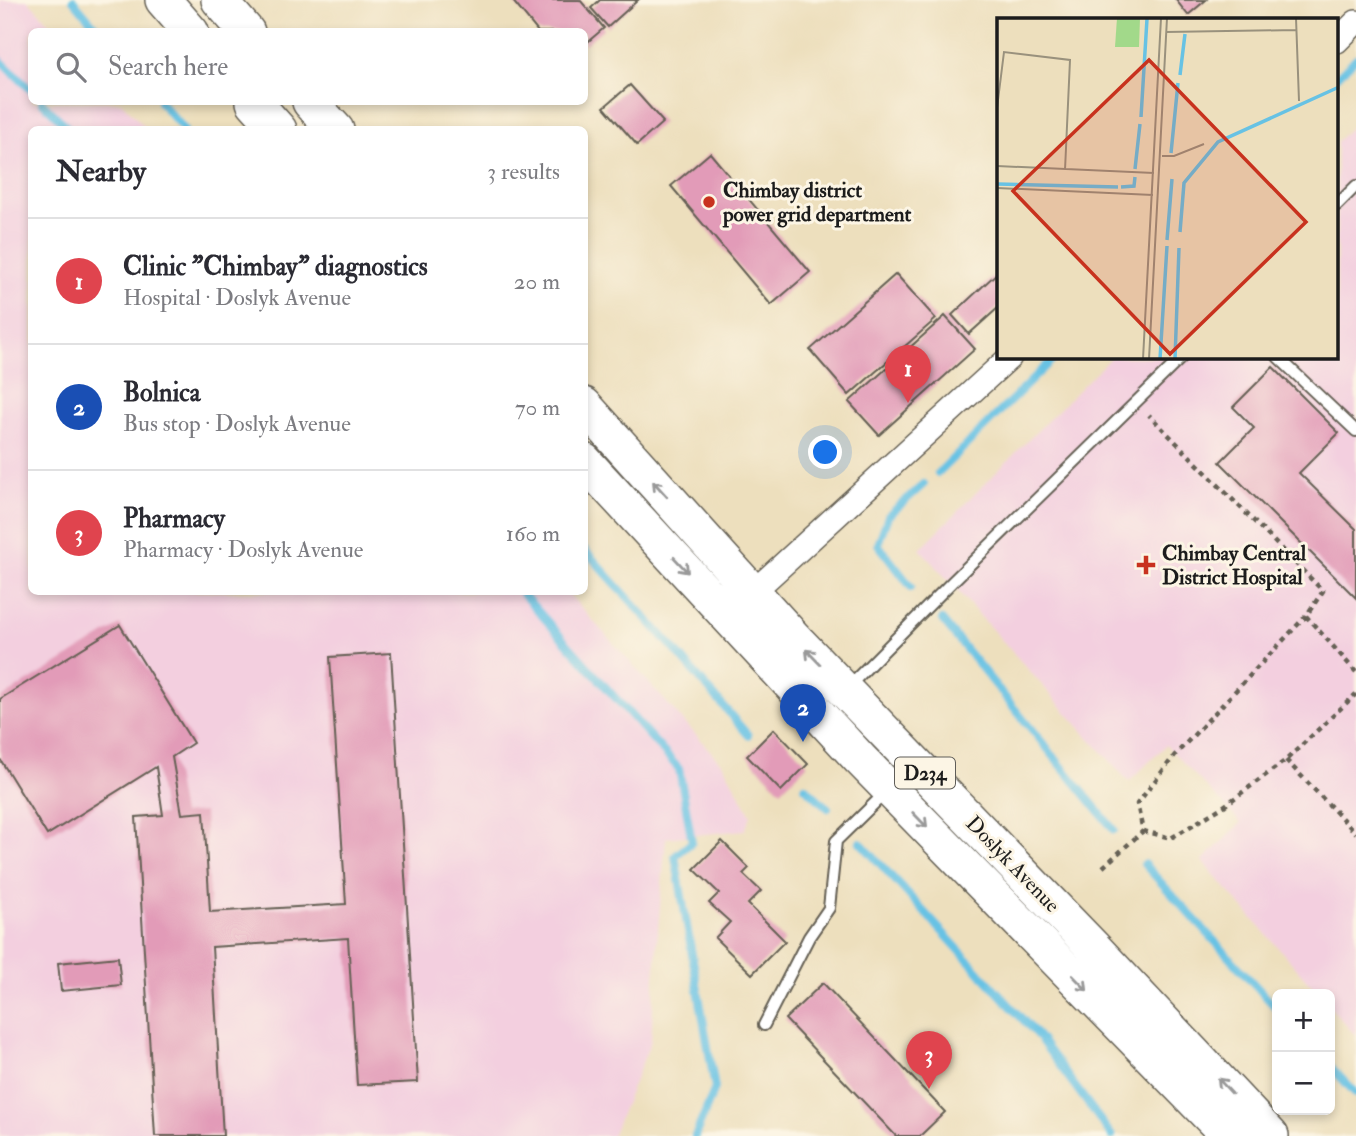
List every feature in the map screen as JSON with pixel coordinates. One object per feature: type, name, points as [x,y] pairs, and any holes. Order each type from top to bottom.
[{"type":"main road","points":[[163,0],[188,28]]},
{"type":"main road","points":[[219,0],[244,28]]},
{"type":"main road","points":[[257,105],[275,126]]},
{"type":"main road","points":[[313,105],[331,126]]},
{"type":"main road","name":"Doslyk Avenue","points":[[588,409],[794,638],[1272,1136]]},
{"type":"main road","name":"Doslyk Avenue","points":[[588,465],[840,737],[1229,1136]]},
{"type":"main road","points":[[840,737],[855,701]]},
{"type":"street","points":[[1338,40],[1356,23]]},
{"type":"street","points":[[753,592],[1008,359]]},
{"type":"lane","points":[[1338,204],[1356,186]]},
{"type":"lane","points":[[855,701],[951,582],[1180,359]]},
{"type":"lane","points":[[1280,359],[1356,431]]},
{"type":"lane","points":[[764,1025],[809,937],[829,908],[836,841],[890,789]]},
{"type":"path","points":[[1136,402],[1323,591],[1306,616],[1175,755],[1145,794],[1138,804],[1143,831]]},
{"type":"path","points":[[1306,616],[1356,672]]},
{"type":"path","points":[[1143,831],[1171,838],[1224,806],[1286,760],[1356,694]]},
{"type":"path","points":[[1286,760],[1356,833]]},
{"type":"path","points":[[1102,867],[1143,831]]},
{"type":"shaded area","points":[[0,0],[28,0],[54,28],[28,28],[28,105],[124,105],[144,126],[28,126],[28,595],[570,595],[724,766],[751,815],[745,830],[666,838],[651,1041],[612,1136],[0,1136]]},
{"type":"shaded area","name":"Chimbay Central District Hospital","points":[[1356,122],[1356,1036],[1335,1013],[1335,989],[1315,989],[1202,861],[1241,823],[1166,745],[1129,782],[920,549],[1109,359],[1338,359],[1338,140]]},
{"type":"building","points":[[512,0],[580,0],[604,28],[588,42],[588,28],[535,28]]},
{"type":"building","points":[[600,0],[638,0],[608,27],[591,8]]},
{"type":"building","points":[[1176,0],[1206,0],[1188,15]]},
{"type":"building","points":[[630,85],[663,122],[637,145],[604,107]]},
{"type":"building","points":[[710,153],[810,272],[771,305],[671,186]]},
{"type":"building","points":[[997,273],[997,309],[969,334],[952,315]]},
{"type":"building","points":[[896,274],[936,319],[849,395],[810,350]]},
{"type":"building","points":[[945,316],[975,349],[879,435],[849,402]]},
{"type":"building","points":[[1273,367],[1339,433],[1299,473],[1356,529],[1356,598],[1220,462],[1254,428],[1233,407]]},
{"type":"building","points":[[120,625],[193,743],[172,757],[182,814],[204,812],[210,912],[346,904],[330,657],[391,653],[418,1082],[357,1085],[348,938],[212,947],[223,1136],[155,1136],[136,817],[163,815],[156,767],[47,835],[0,759],[0,699]]},
{"type":"building","points":[[774,729],[808,764],[781,791],[747,756]]},
{"type":"building","points":[[722,841],[749,868],[743,874],[761,891],[748,904],[785,941],[752,974],[715,938],[730,922],[709,903],[719,893],[694,869]]},
{"type":"building","points":[[118,957],[121,985],[61,991],[58,963]]},
{"type":"building","points":[[823,983],[945,1112],[920,1136],[896,1136],[785,1019]]},
{"type":"waterway","points":[[73,0],[97,28]]},
{"type":"waterway","points":[[1338,76],[1356,58]]},
{"type":"waterway","points":[[0,60],[28,87]]},
{"type":"waterway","points":[[45,105],[66,126]]},
{"type":"waterway","points":[[163,105],[181,126]]},
{"type":"waterway","points":[[938,473],[1053,359]]},
{"type":"waterway","points":[[911,587],[878,544],[888,516],[924,484]]},
{"type":"waterway","points":[[588,553],[748,735]]},
{"type":"waterway","points":[[524,595],[679,769],[692,842],[675,856],[715,1088],[695,1136]]},
{"type":"waterway","points":[[942,620],[1114,830]]},
{"type":"waterway","points":[[805,787],[828,808]]},
{"type":"waterway","points":[[860,842],[1037,1035],[1112,1136]]},
{"type":"waterway","points":[[1144,864],[1272,1004]]},
{"type":"waterway","points":[[1335,1071],[1356,1094]]},
{"type":"place","name":"Chimbay district power grid department","points":[[709,202]]},
{"type":"place","name":"Clinic \"Chimbay\" diagnostics","points":[[908,403]]},
{"type":"place","name":"Chimbay Central District Hospital","points":[[1146,565]]},
{"type":"place","name":"Bolnica","points":[[803,742]]},
{"type":"place","name":"Pharmacy","points":[[929,1089]]}]
